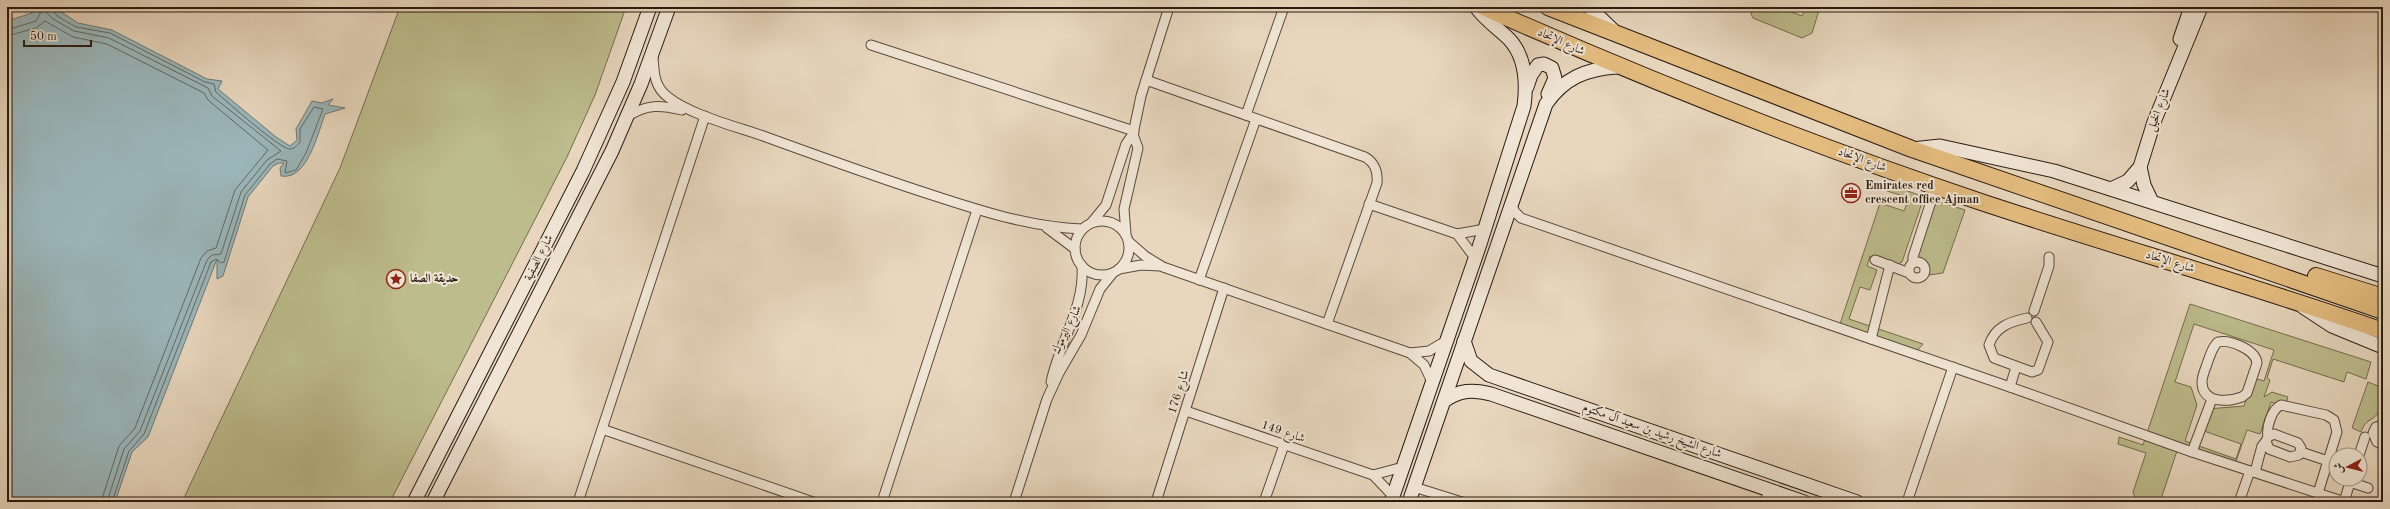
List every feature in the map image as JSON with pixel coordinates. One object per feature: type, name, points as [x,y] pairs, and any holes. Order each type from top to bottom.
[{"type":"highway","name":"شارع الإتحاد","points":[[1483,7],[1617,67],[1737,115],[1936,186],[2100,240],[2297,301],[2383,331]]},
{"type":"highway","name":"شارع الإتحاد","points":[[1548,7],[1912,149],[2383,311]]},
{"type":"highway","points":[[2263,269],[2299,271],[2383,297]]},
{"type":"main road","name":"شارع الصفية","points":[[414,502],[583,171],[623,82],[650,7]]},
{"type":"main road","name":"شارع الصفية","points":[[433,502],[595,186],[628,116],[653,53],[669,7]]},
{"type":"main road","points":[[1476,7],[1510,41],[1518,54],[1524,69],[1526,89]]},
{"type":"main road","points":[[1588,7],[1622,37]]},
{"type":"main road","name":"شارع الخيل","points":[[2181,54],[2179,41],[2191,7]]},
{"type":"main road","name":"شارع الخيل","points":[[2112,189],[2128,181],[2140,167],[2154,122],[2201,7]]},
{"type":"main road","points":[[1395,500],[1403,467],[1485,229],[1520,120],[1526,89],[1531,75],[1538,66],[1544,64],[1552,68],[1555,78],[1409,502]]},
{"type":"main road","points":[[1546,104],[1556,89],[1574,76],[1592,70],[1617,67]]},
{"type":"main road","name":"شارع الإتحاد","points":[[1912,149],[1940,146],[2054,171],[2383,276]]},
{"type":"main road","points":[[2140,167],[2144,185],[2152,202]]},
{"type":"main road","name":"شارع الإتحاد","points":[[2297,301],[2306,310],[2332,326],[2383,347]]},
{"type":"main road","name":"شارع الشيخ رشيد بن سعيد آل مكتوم","points":[[1464,341],[1468,354],[1476,367],[1489,375],[1857,502]]},
{"type":"main road","points":[[1501,398],[1499,390],[1501,386],[1508,382]]},
{"type":"main road","name":"شارع الشيخ رشيد بن سعيد آل مكتوم","points":[[1444,401],[1452,395],[1471,391],[1501,398],[1767,496],[1804,502]]},
{"type":"street","points":[[1075,249],[1078,235],[1082,229],[1092,222],[1106,205],[1126,144],[1134,132],[1146,80],[1169,7]]},
{"type":"street","points":[[1246,115],[1284,7]]},
{"type":"street","points":[[871,46],[1134,132]]},
{"type":"street","points":[[653,53],[654,77],[658,88],[667,97],[701,114],[876,177],[977,210],[1042,225],[1082,229]]},
{"type":"street","points":[[1146,80],[1370,160],[1377,171],[1377,177],[1327,324]]},
{"type":"street","points":[[628,116],[643,107],[660,105],[701,114]]},
{"type":"street","points":[[578,502],[701,114]]},
{"type":"street","points":[[1200,280],[1256,119]]},
{"type":"street","points":[[1116,271],[1128,257],[1124,209],[1138,148],[1134,132]]},
{"type":"street","points":[[1909,273],[1909,267],[1913,263],[1913,256],[1936,186]]},
{"type":"street","points":[[1369,204],[1457,234],[1485,229]]},
{"type":"street","points":[[1511,204],[1515,212],[1521,218]]},
{"type":"street","points":[[882,502],[977,210]]},
{"type":"street","points":[[1504,223],[1512,218],[1521,218],[1953,367],[2192,452],[2344,502],[2348,487]]},
{"type":"street","points":[[1092,222],[1099,220],[1114,223],[1145,256],[1163,267],[1410,353],[1424,365],[1432,382]]},
{"type":"street","points":[[1042,225],[1054,231],[1075,249],[1082,266],[1096,275],[1141,265],[1163,267]]},
{"type":"street","points":[[1457,234],[1475,258]]},
{"type":"street","points":[[2036,322],[2048,342],[2039,368],[2032,372],[1994,358],[1989,345],[1995,334],[2003,326],[2027,318],[2030,312],[2034,311],[2050,266],[2049,257]]},
{"type":"street","points":[[1875,260],[1909,273],[1917,279],[1925,272],[1923,265],[1913,263]]},
{"type":"street","points":[[1871,339],[1890,265]]},
{"type":"street","name":"شارع اليرموك","points":[[1014,502],[1047,399],[1058,353],[1081,292],[1082,266]]},
{"type":"street","name":"شارع اليرموك","points":[[1047,399],[1059,373],[1081,335],[1100,289],[1116,271]]},
{"type":"street","name":"شارع 176","points":[[1156,502],[1224,288]]},
{"type":"street","points":[[2034,311],[2039,318],[2036,322]]},
{"type":"street","points":[[2027,318],[2031,323],[2036,322]]},
{"type":"street","points":[[1410,353],[1429,351],[1446,341]]},
{"type":"street","points":[[2226,342],[2254,354],[2257,363],[2244,396],[2220,401],[2212,399],[2203,389],[2202,383],[2215,345],[2226,342]]},
{"type":"street","points":[[2010,387],[2016,366]]},
{"type":"street","points":[[1907,502],[1953,367]]},
{"type":"street","points":[[2192,452],[2212,399]]},
{"type":"street","points":[[2301,452],[2297,456],[2290,457],[2269,449],[2267,439],[2268,428],[2274,410],[2281,405],[2331,417],[2338,428],[2332,447]]},
{"type":"street","name":"شارع 149","points":[[1186,411],[1373,475],[1395,500]]},
{"type":"street","points":[[2383,425],[2376,427],[2373,433],[2377,442],[2383,444]]},
{"type":"street","points":[[602,429],[813,502]]},
{"type":"street","points":[[2239,502],[2262,446],[2267,439],[2274,434],[2295,441],[2300,445],[2301,452]]},
{"type":"street","points":[[2362,447],[2365,437]]},
{"type":"street","points":[[1264,502],[1284,445]]},
{"type":"street","points":[[2301,452],[2328,461],[2318,493]]},
{"type":"street","points":[[1373,475],[1403,467]]},
{"type":"street","points":[[1414,487],[1462,502]]},
{"type":"shaded area","name":"حديقة الصفا","points":[[400,7],[626,7],[595,95],[567,157],[390,502],[182,502],[340,168]]},
{"type":"shaded area","points":[[1754,7],[1779,7],[1802,16],[1806,7],[1820,7],[1812,33],[1802,38],[1753,18],[1751,14]]},
{"type":"shaded area","points":[[1889,184],[1924,197],[1902,262],[1896,265],[1870,256],[1867,266],[1877,270],[1870,290],[1860,287],[1849,319],[1923,344],[1915,353],[1839,327],[1880,203],[1904,211],[1909,198],[1887,191]]},
{"type":"shaded area","points":[[1934,200],[1965,210],[1943,273],[1929,275],[1925,264],[1914,258]]},
{"type":"shaded area","points":[[2190,304],[2371,362],[2366,379],[2347,372],[2344,382],[2273,359],[2267,378],[2270,380],[2264,397],[2272,392],[2288,397],[2285,407],[2271,402],[2260,434],[2247,430],[2235,464],[2179,445],[2160,502],[2137,502],[2133,492],[2146,453],[2118,444],[2119,437],[2143,445]],"holes":[[[2194,324],[2274,350],[2264,381],[2254,378],[2244,406],[2207,409],[2201,430],[2241,444],[2236,459],[2185,441],[2197,405],[2191,387],[2175,382]]]},
{"type":"shaded area","points":[[2368,382],[2383,388],[2382,398],[2378,413],[2374,418],[2365,424],[2361,432],[2352,428]]},
{"type":"water","points":[[27,7],[54,7],[78,23],[112,30],[207,79],[222,81],[218,89],[276,137],[290,146],[297,140],[296,129],[312,101],[322,103],[333,99],[328,105],[345,108],[325,114],[310,154],[305,164],[298,171],[290,176],[281,176],[280,168],[284,163],[279,163],[273,166],[248,197],[223,276],[217,279],[217,259],[148,437],[132,452],[115,502],[7,502],[7,21],[32,13]]},
{"type":"place","name":"Emirates red crescent office Ajman","points":[[1851,193]]},
{"type":"place","name":"حديقة الصفا","points":[[396,279]]}]
